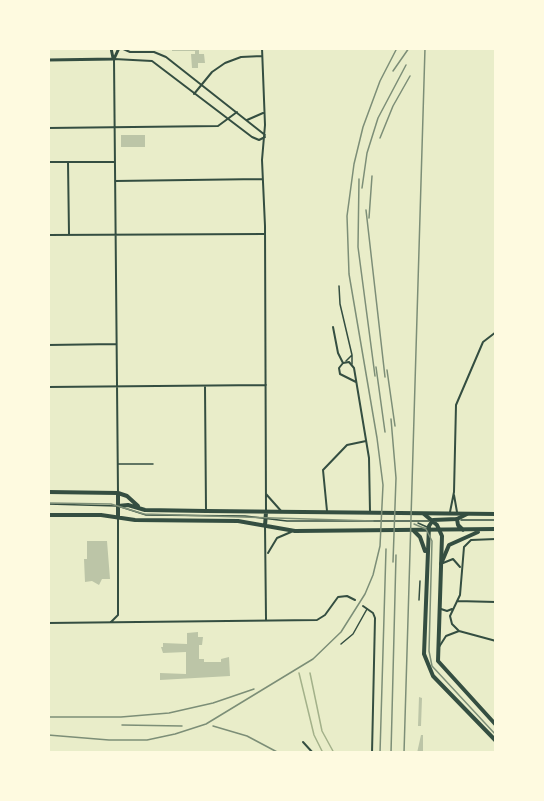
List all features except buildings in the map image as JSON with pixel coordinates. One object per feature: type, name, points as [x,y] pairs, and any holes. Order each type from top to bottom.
[{"type":"main road","points":[[48,492],[118,493],[128,496],[141,508]]},
{"type":"main road","points":[[118,493],[118,518]]},
{"type":"main road","points":[[118,506],[246,512],[496,514]]},
{"type":"main road","points":[[265,526],[266,512]]},
{"type":"main road","points":[[416,512],[433,520],[457,519],[467,513]]},
{"type":"main road","points":[[457,512],[458,525],[464,530]]},
{"type":"main road","points":[[48,515],[246,522],[295,531],[496,529]]},
{"type":"main road","points":[[433,520],[428,529],[426,558],[424,654],[428,670],[496,741]]},
{"type":"main road","points":[[433,520],[440,531],[438,661],[496,725]]},
{"type":"main road","points":[[441,564],[446,549],[453,542],[474,533],[496,529]]},
{"type":"main road","points":[[414,531],[422,541],[426,558]]},
{"type":"street","points":[[111,48],[114,59],[118,493]]},
{"type":"street","points":[[114,59],[120,48],[130,52],[158,53],[248,120],[265,136]]},
{"type":"street","points":[[262,48],[265,136],[262,179],[265,234],[263,325],[266,385],[266,512]]},
{"type":"street","points":[[152,61],[158,53]]},
{"type":"street","points":[[194,94],[201,84],[225,62],[241,57],[262,56]]},
{"type":"street","points":[[115,162],[49,162],[48,60],[152,61],[256,140],[265,136]]},
{"type":"street","points":[[48,128],[218,126],[237,112]]},
{"type":"street","points":[[248,120],[263,113]]},
{"type":"street","points":[[68,162],[69,235]]},
{"type":"street","points":[[115,181],[262,179]]},
{"type":"street","points":[[48,235],[265,234]]},
{"type":"street","points":[[333,327],[338,353],[344,362],[352,364],[356,382],[366,441],[370,512]]},
{"type":"street","points":[[457,512],[454,492],[456,405],[483,342],[496,332]]},
{"type":"street","points":[[48,345],[116,344]]},
{"type":"street","points":[[344,362],[339,368],[340,374],[356,382]]},
{"type":"street","points":[[48,387],[266,385]]},
{"type":"street","points":[[206,387],[206,511]]},
{"type":"street","points":[[327,512],[323,470],[347,445],[366,441]]},
{"type":"street","points":[[265,491],[283,512]]},
{"type":"street","points":[[450,512],[454,492]]},
{"type":"street","points":[[109,623],[118,615],[118,518]]},
{"type":"street","points":[[265,526],[266,619]]},
{"type":"street","points":[[267,555],[277,538],[295,531]]},
{"type":"street","points":[[496,539],[468,542],[460,568],[460,595],[452,609],[450,621],[459,631],[496,641]]},
{"type":"street","points":[[441,564],[453,559],[460,568]]},
{"type":"street","points":[[48,623],[317,620],[325,615],[338,597],[346,596],[355,600]]},
{"type":"street","points":[[456,602],[496,602]]},
{"type":"street","points":[[440,603],[444,611],[452,609]]},
{"type":"street","points":[[363,606],[375,618],[372,753]]},
{"type":"street","points":[[118,615],[127,622]]},
{"type":"street","points":[[438,649],[446,636],[459,631]]},
{"type":"street","points":[[303,742],[313,753]]},
{"type":"lane","points":[[158,53],[160,49]]},
{"type":"lane","points":[[339,286],[340,304],[352,364]]},
{"type":"lane","points":[[344,362],[352,355]]},
{"type":"lane","points":[[118,464],[153,464]]},
{"type":"lane","points":[[48,504],[118,506],[143,515],[241,516],[284,520],[414,522],[433,520]]},
{"type":"lane","points":[[457,519],[496,520]]},
{"type":"lane","points":[[414,522],[428,529]]},
{"type":"lane","points":[[341,644],[352,634],[367,609]]},
{"type":"path","points":[[48,49],[82,48]]},
{"type":"path","points":[[419,600],[420,581]]},
{"type":"waterway","points":[[299,673],[314,735],[323,753]]},
{"type":"waterway","points":[[310,673],[322,731],[334,753]]},
{"type":"tram line","points":[[48,503],[111,504],[144,514],[373,521]]},
{"type":"tram line","points":[[414,524],[426,529],[432,541],[429,651],[432,666],[496,735]]},
{"type":"railway","points":[[48,735],[109,740],[147,740],[206,724],[313,659],[341,632],[365,594],[373,575],[380,546],[383,485],[349,274],[347,216],[354,164],[363,127],[380,81],[397,48]]},
{"type":"railway","points":[[393,71],[409,48]]},
{"type":"railway","points":[[404,753],[425,48]]},
{"type":"railway","points":[[362,188],[367,153],[378,118],[406,65]]},
{"type":"railway","points":[[380,138],[393,106],[410,76]]},
{"type":"railway","points":[[369,218],[372,176]]},
{"type":"railway","points":[[359,179],[358,247],[375,376]]},
{"type":"railway","points":[[366,210],[385,377]]},
{"type":"railway","points":[[376,367],[385,432]]},
{"type":"railway","points":[[387,370],[395,426]]},
{"type":"railway","points":[[391,419],[396,478],[393,562]]},
{"type":"railway","points":[[380,753],[386,549]]},
{"type":"railway","points":[[391,753],[396,555]]},
{"type":"railway","points":[[48,717],[121,717],[169,713],[213,703],[254,689]]},
{"type":"railway","points":[[122,725],[182,726]]},
{"type":"railway","points":[[213,726],[247,736],[279,753]]}]
